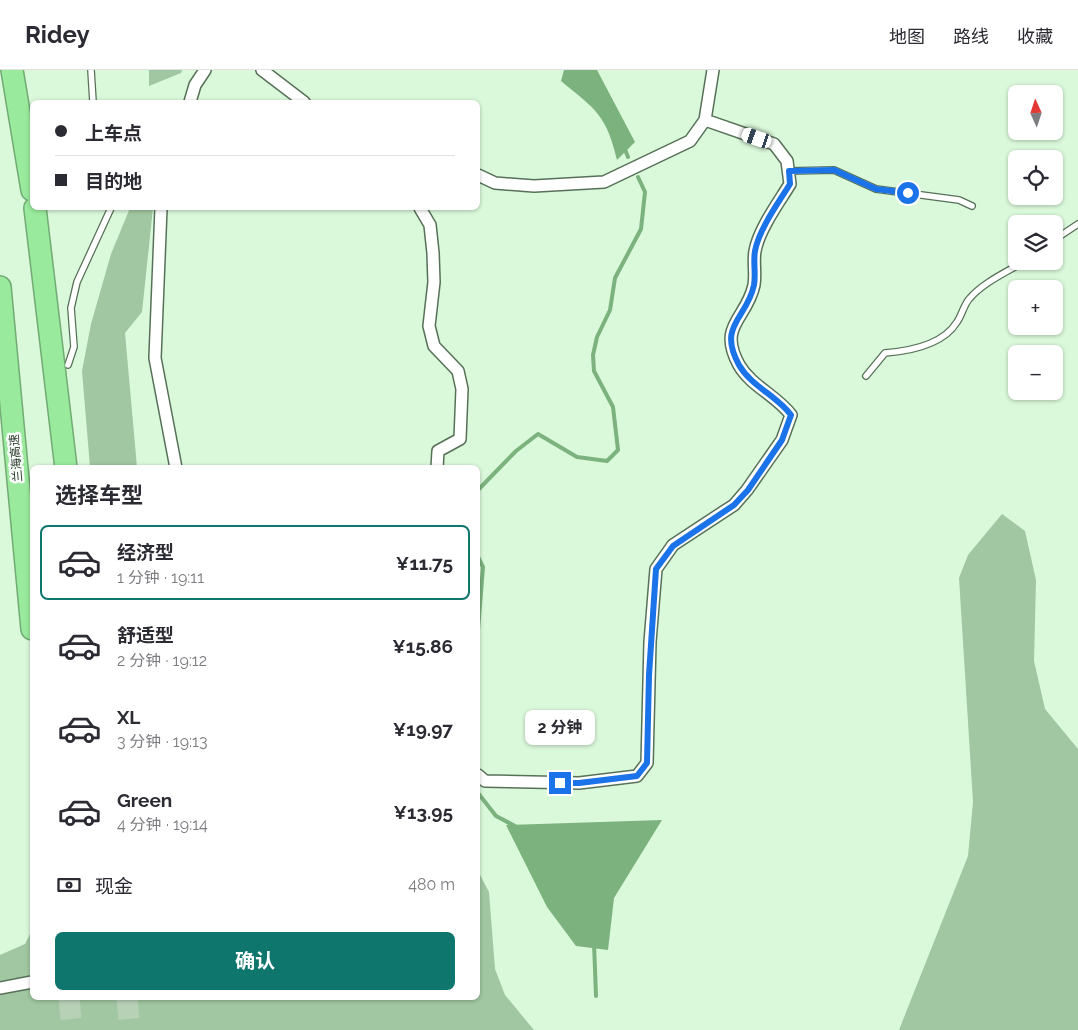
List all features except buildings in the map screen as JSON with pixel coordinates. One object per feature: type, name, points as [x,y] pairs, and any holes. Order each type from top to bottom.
[{"type":"highway","points":[[12,70],[30,178]]},
{"type":"highway","points":[[35,210],[66,465]]},
{"type":"highway","name":"兰海高速","points":[[0,287],[30,608]]},
{"type":"street","points":[[191,100],[195,85],[205,70]]},
{"type":"street","points":[[262,70],[301,100]]},
{"type":"street","points":[[480,176],[495,183],[534,186],[604,182],[690,141],[705,120],[713,70]]},
{"type":"street","points":[[480,776],[486,781],[579,783],[637,776],[647,763],[648,691],[656,569],[673,546],[734,505],[748,490],[782,440],[791,415],[784,405],[756,384],[740,367],[730,344],[734,324],[748,301],[754,285],[755,250],[771,214],[790,184],[787,161],[774,144],[705,120]]},
{"type":"street","points":[[161,210],[155,358],[175,465]]},
{"type":"street","points":[[421,210],[430,226],[433,253],[434,282],[429,326],[434,346],[458,371],[462,389],[460,440],[438,451],[436,465]]},
{"type":"street","points":[[0,988],[30,982]]},
{"type":"lane","points":[[91,70],[93,100]]},
{"type":"lane","points":[[789,171],[834,170],[876,189],[959,200],[972,206]]},
{"type":"lane","points":[[68,365],[74,347],[71,308],[77,282],[110,210]]},
{"type":"lane","points":[[1063,234],[1078,224]]},
{"type":"lane","points":[[866,376],[885,353],[919,349],[939,338],[956,324],[970,298],[1011,270]]},
{"type":"shaded area","points":[[149,70],[182,70],[181,73],[149,86]]},
{"type":"shaded area","points":[[564,70],[597,70],[635,142],[617,160],[604,122],[583,99],[561,81]]},
{"type":"shaded area","points":[[129,210],[153,210],[142,312],[125,333],[137,465],[90,465],[82,371],[91,324],[111,254]]},
{"type":"shaded area","points":[[1002,514],[1025,531],[1036,580],[1034,661],[1045,709],[1078,749],[1078,1030],[899,1030],[968,856],[973,802],[959,578],[968,555]]},
{"type":"shaded area","points":[[662,820],[614,898],[608,950],[576,946],[547,907],[506,825]]},
{"type":"shaded area","points":[[480,875],[489,892],[495,969],[505,995],[534,1030],[0,1030],[0,955],[25,944],[30,934],[30,1000],[480,1000]]},
{"type":"waterway","points":[[624,147],[628,157]]},
{"type":"waterway","points":[[480,488],[516,451],[538,434],[577,457],[607,461],[618,450],[613,407],[594,371],[593,355],[597,337],[610,310],[615,278],[641,229],[645,192],[638,177]]},
{"type":"waterway","points":[[480,561],[483,567],[480,605]]},
{"type":"waterway","points":[[480,796],[496,816],[515,826]]},
{"type":"waterway","points":[[594,943],[596,996]]},
{"type":"tunnel","points":[[69,1000],[72,1030]]},
{"type":"tunnel","points":[[127,1000],[130,1030]]},
{"type":"route","points":[[560,783],[579,783],[637,776],[647,763],[650,642],[656,569],[673,546],[691,532],[734,505],[748,490],[768,457],[782,440],[791,415],[784,405],[756,384],[740,367],[730,344],[734,324],[748,301],[754,285],[755,250],[771,214],[790,184],[789,171],[834,170],[876,189],[908,193]]}]
